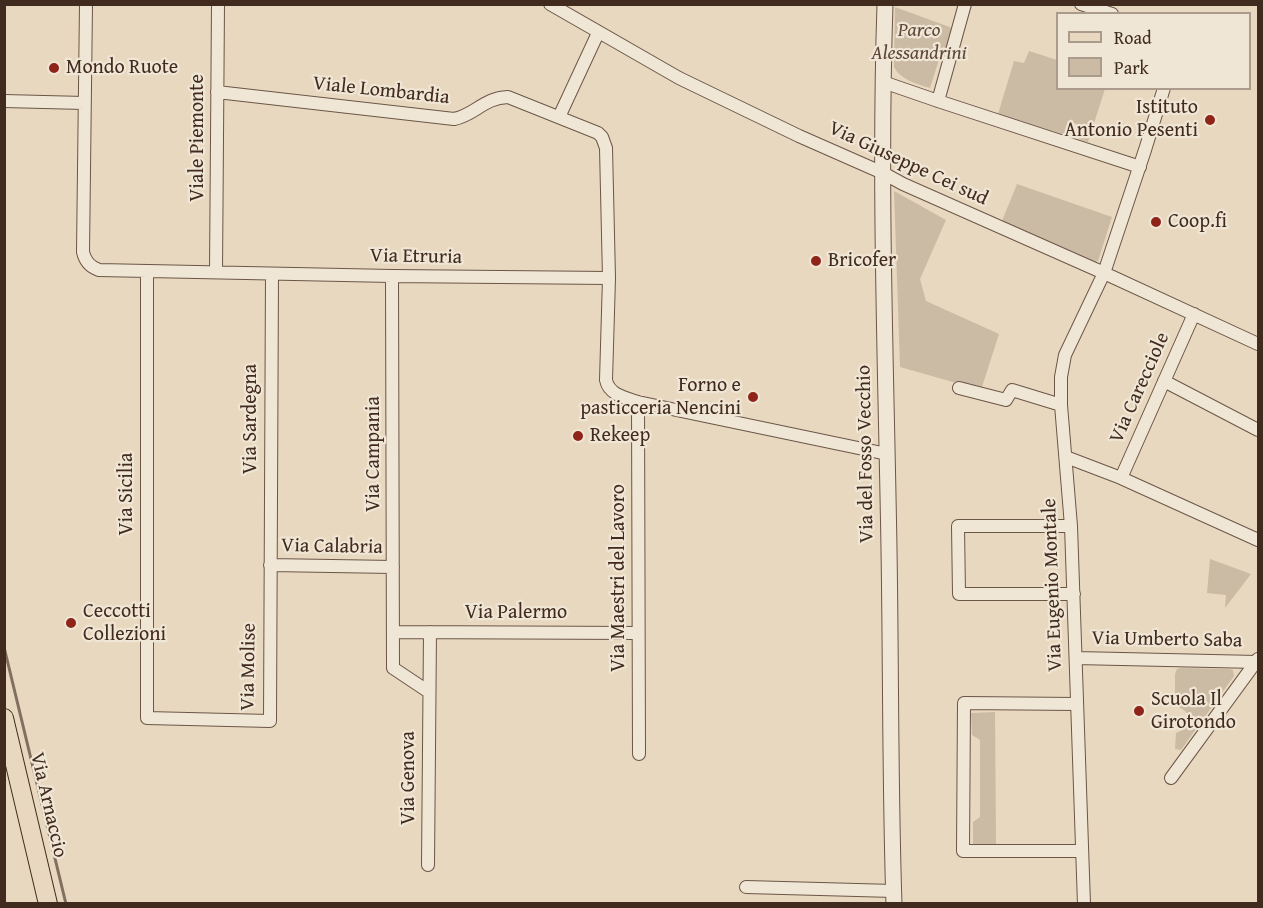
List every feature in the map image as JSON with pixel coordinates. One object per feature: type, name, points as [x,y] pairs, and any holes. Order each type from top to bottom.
[{"type":"main road","name":"Via Arnaccio","points":[[4,718],[48,903]]},
{"type":"street","name":"Via Etruria","points":[[86,4],[83,252],[85,259],[94,268],[99,270],[272,274],[609,278]]},
{"type":"street","name":"Viale Piemonte","points":[[216,272],[218,4]]},
{"type":"street","name":"Via del Fosso Vecchio","points":[[885,4],[883,173],[894,897]]},
{"type":"street","points":[[938,101],[965,4]]},
{"type":"street","points":[[1082,4],[1106,12]]},
{"type":"street","name":"Via Giuseppe Cei sud","points":[[550,5],[679,78],[799,136],[1258,344]]},
{"type":"street","points":[[559,117],[598,33]]},
{"type":"street","points":[[883,82],[1140,167]]},
{"type":"street","name":"Via Eugenio Montale","points":[[1084,903],[1074,594],[1061,377],[1065,355],[1104,273],[1163,90]]},
{"type":"street","name":"Viale Lombardia","points":[[218,92],[454,119],[493,99],[508,97],[598,133],[605,142],[607,166],[609,278]]},
{"type":"street","points":[[4,101],[84,103]]},
{"type":"street","name":"Via Sicilia","points":[[147,271],[147,718]]},
{"type":"street","name":"Via Sardegna","points":[[270,565],[272,274]]},
{"type":"street","name":"Via Campania","points":[[392,276],[393,632]]},
{"type":"street","points":[[609,278],[606,374],[607,385],[618,395],[638,402],[887,454]]},
{"type":"street","name":"Via Carecciole","points":[[1121,478],[1194,314]]},
{"type":"street","points":[[1164,381],[1258,430]]},
{"type":"street","points":[[959,388],[1006,400],[1012,390],[1061,405]]},
{"type":"street","name":"Via Maestri del Lavoro","points":[[638,402],[639,754]]},
{"type":"street","points":[[1066,457],[1121,478],[1258,540]]},
{"type":"street","points":[[1071,526],[958,526],[959,594],[1074,594]]},
{"type":"street","name":"Via Molise","points":[[147,718],[270,721],[270,565]]},
{"type":"street","name":"Via Calabria","points":[[270,565],[393,567]]},
{"type":"street","points":[[393,632],[393,668],[429,692]]},
{"type":"street","name":"Via Palermo","points":[[393,632],[638,633]]},
{"type":"street","name":"Via Genova","points":[[428,865],[430,632]]},
{"type":"street","name":"Via Umberto Saba","points":[[1076,658],[1258,660]]},
{"type":"street","points":[[1171,778],[1258,660]]},
{"type":"street","points":[[1077,704],[964,703],[963,851],[1082,850]]},
{"type":"street","points":[[746,887],[894,897]]},
{"type":"green space","name":"Parco Alessandrini","points":[[895,7],[955,29],[948,49],[943,47],[930,88],[905,78],[894,67]]},
{"type":"green space","points":[[1029,51],[1056,60],[1056,90],[1105,90],[1088,142],[1079,139],[1083,126],[1071,122],[1066,135],[998,114],[1014,61],[1024,63]]},
{"type":"green space","points":[[1017,184],[1112,217],[1098,261],[1094,262],[1002,221]]},
{"type":"green space","points":[[894,191],[946,220],[920,279],[926,301],[999,334],[981,390],[900,367]]},
{"type":"green space","points":[[1210,559],[1251,574],[1225,608],[1226,595],[1207,593]]},
{"type":"green space","points":[[1177,669],[1230,669],[1233,670],[1234,676],[1181,750],[1175,749],[1176,733],[1187,726],[1190,719],[1186,712],[1175,705],[1175,674]]},
{"type":"green space","points":[[995,712],[996,844],[973,844],[973,822],[980,817],[980,740],[972,735],[971,713]]},
{"type":"waterway","points":[[4,647],[66,904]]},
{"type":"place","name":"Mondo Ruote","points":[[54,68]]},
{"type":"place","name":"Istituto Antonio Pesenti","points":[[1210,120]]},
{"type":"place","name":"Coop.fi","points":[[1156,222]]},
{"type":"place","name":"Bricofer","points":[[816,261]]},
{"type":"place","name":"Forno e pasticceria Nencini","points":[[753,397]]},
{"type":"place","name":"Rekeep","points":[[578,436]]},
{"type":"place","name":"Ceccotti Collezioni","points":[[71,623]]},
{"type":"place","name":"Scuola Il Girotondo","points":[[1139,711]]}]
